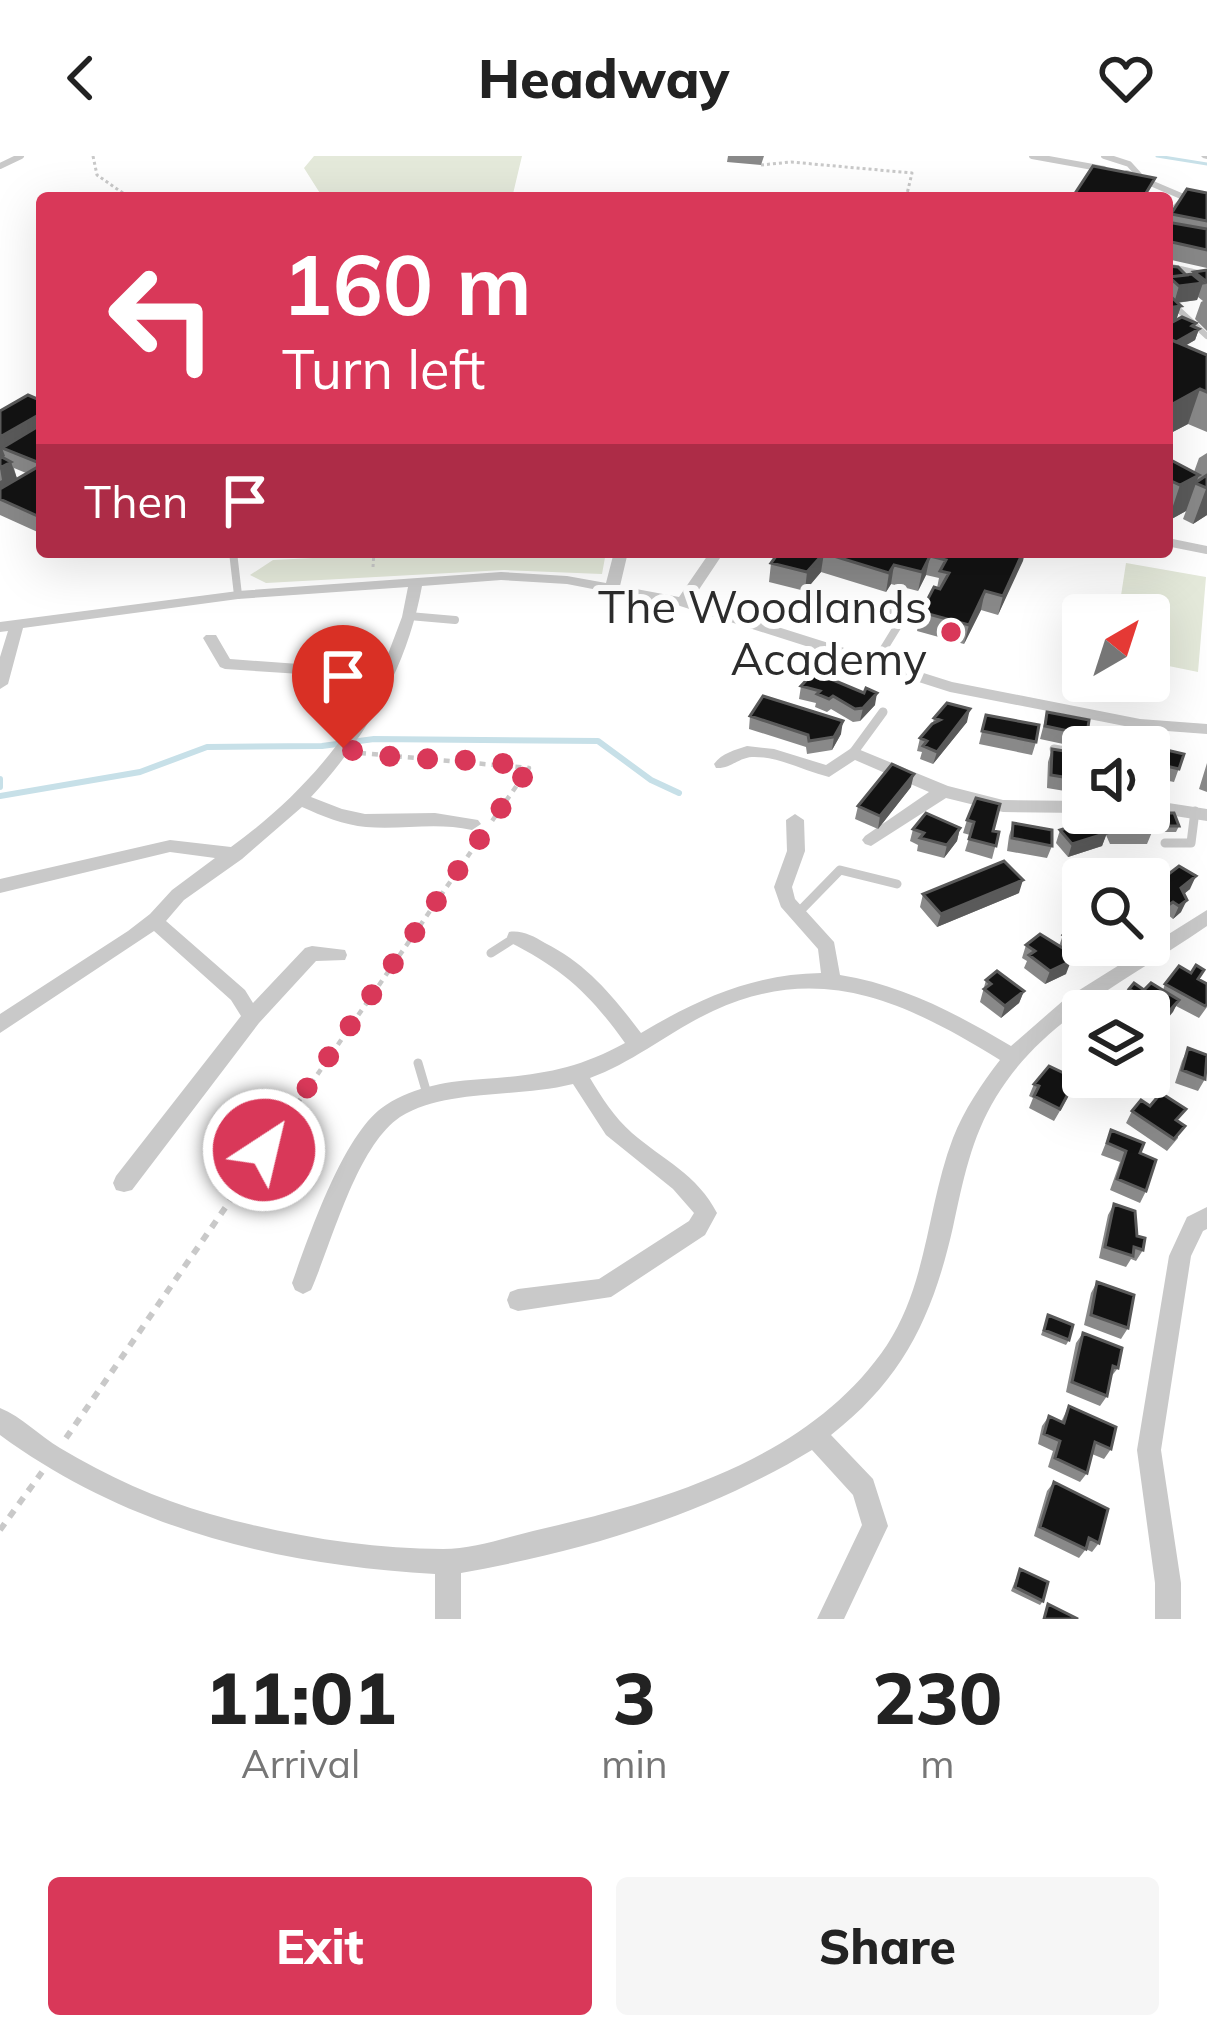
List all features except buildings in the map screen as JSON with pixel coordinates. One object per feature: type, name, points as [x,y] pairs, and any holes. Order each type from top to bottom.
[{"type":"street","points":[[612,587],[619,558]]},
{"type":"street","points":[[683,602],[712,558]]},
{"type":"street","points":[[0,684],[9,626],[238,595],[501,577],[612,587],[683,602],[875,663],[1036,706],[1207,729]]},
{"type":"street","points":[[0,1025],[40,993],[154,921],[178,896],[299,799],[371,710],[409,616],[416,582]]},
{"type":"street","points":[[211,638],[226,664],[387,675]]},
{"type":"street","points":[[722,764],[735,752],[752,750],[829,772],[853,753],[943,791],[1003,806],[1062,807]]},
{"type":"street","points":[[871,840],[943,791]]},
{"type":"street","points":[[299,799],[332,813],[372,821],[447,816],[472,824]]},
{"type":"street","points":[[1170,809],[1201,813]]},
{"type":"street","points":[[795,820],[796,851],[783,887],[797,914],[826,946],[831,979]]},
{"type":"street","points":[[0,886],[52,878],[170,846],[236,854]]},
{"type":"street","points":[[0,1420],[53,1456],[138,1500],[224,1530],[328,1551],[448,1562],[593,1531],[713,1490],[814,1434],[879,1375],[925,1301],[965,1132],[1012,1057],[1040,1026],[1095,986],[1207,917]]},
{"type":"street","points":[[154,921],[238,995],[252,1017]]},
{"type":"street","points":[[516,937],[580,972],[638,1045]]},
{"type":"street","points":[[124,1183],[252,1017],[312,952],[338,955]]},
{"type":"street","points":[[303,1283],[362,1142],[386,1114],[428,1096],[578,1075],[706,1006],[754,987],[831,979],[877,986],[942,1012],[1012,1057]]},
{"type":"street","points":[[518,1300],[604,1288],[697,1228],[706,1213],[668,1168],[627,1142],[578,1075]]},
{"type":"street","points":[[1168,1619],[1168,1583],[1149,1450],[1180,1256],[1195,1224],[1207,1217]]},
{"type":"street","points":[[814,1434],[864,1488],[874,1526],[830,1619]]},
{"type":"street","points":[[448,1562],[448,1619]]},
{"type":"lane","points":[[0,166],[21,156]]},
{"type":"lane","points":[[1032,156],[1157,179],[1172,192]]},
{"type":"lane","points":[[1104,156],[1137,169],[1139,175]]},
{"type":"lane","points":[[0,175],[10,163]]},
{"type":"lane","points":[[1173,193],[1182,201],[1207,207]]},
{"type":"lane","points":[[1173,209],[1182,201]]},
{"type":"lane","points":[[1173,267],[1207,275]]},
{"type":"lane","points":[[1173,305],[1207,336]]},
{"type":"lane","points":[[1173,543],[1207,550]]},
{"type":"lane","points":[[236,558],[238,595]]},
{"type":"lane","points":[[872,605],[888,609],[899,624],[875,663]]},
{"type":"lane","points":[[409,616],[455,620]]},
{"type":"lane","points":[[853,753],[883,712]]},
{"type":"lane","points":[[1054,748],[1062,750]]},
{"type":"lane","points":[[1165,843],[1191,843],[1201,813]]},
{"type":"lane","points":[[797,914],[840,870],[897,884]]},
{"type":"lane","points":[[491,953],[516,937]]},
{"type":"lane","points":[[418,1063],[428,1096]]},
{"type":"path","points":[[93,156],[97,175],[121,192]]},
{"type":"path","points":[[761,165],[791,161],[912,173],[907,192]]},
{"type":"path","points":[[373,567],[374,558]]},
{"type":"path","points":[[0,1530],[529,768],[489,759],[379,758],[348,742]]},
{"type":"shaded area","points":[[314,156],[522,156],[513,192],[319,192],[304,168]]},
{"type":"shaded area","points":[[605,558],[602,574],[504,570],[266,583],[250,575],[273,560]]},
{"type":"shaded area","points":[[1126,563],[1206,577],[1198,672],[1170,666],[1170,594],[1121,594]]},
{"type":"waterway","points":[[1157,156],[1207,164]]},
{"type":"waterway","points":[[0,796],[140,772],[207,747],[322,746],[374,739],[598,741],[651,780],[679,793]]},
{"type":"waterway","points":[[0,779],[0,787]]},
{"type":"place","name":"The Woodlands Academy","points":[[951,632]]},
{"type":"route","points":[[264,1150],[529,768],[489,759],[379,758],[343,748]]}]
